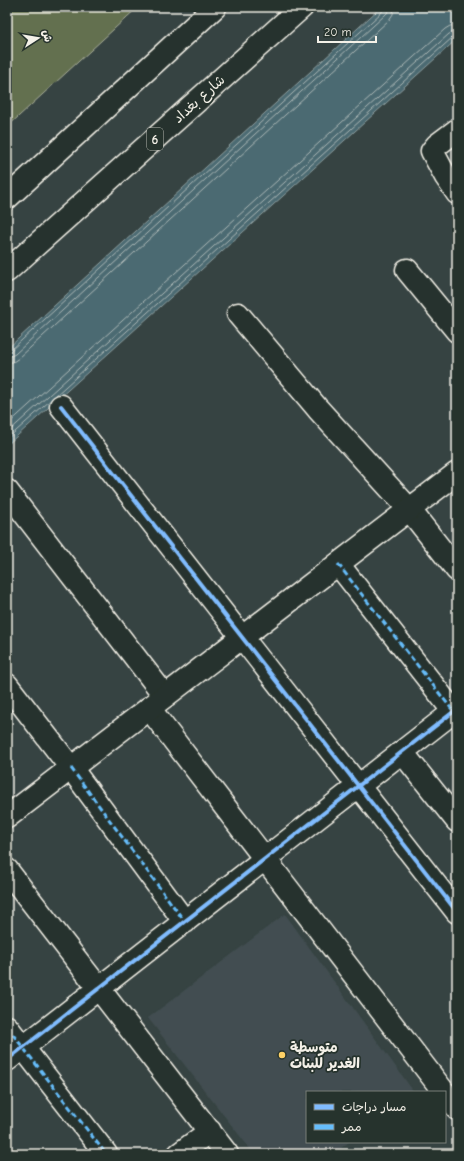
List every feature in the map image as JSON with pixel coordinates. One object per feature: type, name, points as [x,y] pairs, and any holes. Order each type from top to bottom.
[{"type":"main road","points":[[7,198],[215,7]]},
{"type":"main road","name":"شارع بغداد","points":[[7,270],[302,7]]},
{"type":"main road","points":[[457,130],[437,145],[432,151],[446,177],[457,193]]},
{"type":"main road","points":[[407,270],[457,331]]},
{"type":"main road","points":[[238,314],[318,409],[409,510],[457,570]]},
{"type":"main road","points":[[61,406],[457,912]]},
{"type":"main road","points":[[7,817],[457,473]]},
{"type":"main road","points":[[7,491],[157,702],[265,859],[442,1091]]},
{"type":"main road","points":[[7,1060],[455,710],[338,564]]},
{"type":"main road","points":[[7,685],[71,768],[185,922]]},
{"type":"main road","points":[[402,752],[457,821]]},
{"type":"main road","points":[[7,870],[227,1154]]},
{"type":"main road","points":[[7,1027],[106,1154]]},
{"type":"main road","points":[[446,1095],[457,1109]]},
{"type":"main road","points":[[179,1154],[210,1131]]},
{"type":"shaded area","name":"متوسطة الغدير للبنات","points":[[285,914],[413,1091],[306,1091],[306,1143],[348,1143],[333,1154],[254,1154],[148,1018]]},
{"type":"green space","points":[[7,7],[138,7],[7,127]]},
{"type":"water","points":[[381,7],[457,7],[457,39],[7,445],[7,349]]},
{"type":"marked path","points":[[338,564],[454,712]]},
{"type":"marked path","points":[[71,768],[185,922]]},
{"type":"marked path","points":[[7,1027],[106,1154]]},
{"type":"cycle path","points":[[61,406],[457,912]]},
{"type":"cycle path","points":[[7,1060],[457,709]]},
{"type":"place","name":"متوسطة الغدير للبنات","points":[[282,1055]]}]
